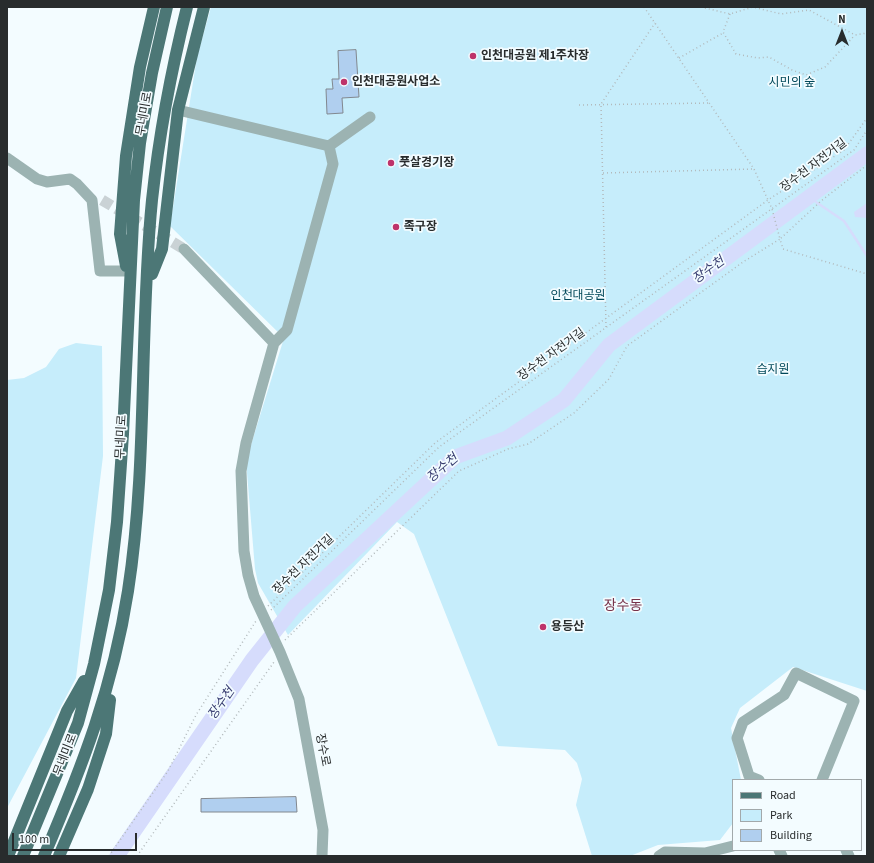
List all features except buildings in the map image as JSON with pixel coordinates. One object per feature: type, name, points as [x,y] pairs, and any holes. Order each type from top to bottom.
[{"type":"main road","points":[[130,285],[120,234],[126,156],[140,67],[154,7]]},
{"type":"main road","name":"무네미로","points":[[23,856],[56,780],[78,723],[94,664],[109,590],[117,522],[134,200],[140,143],[152,73],[167,7]]},
{"type":"main road","name":"무네미로","points":[[44,856],[74,787],[96,727],[113,668],[128,592],[137,524],[152,201],[170,76],[187,7]]},
{"type":"main road","points":[[147,285],[162,249],[178,110],[204,7]]},
{"type":"main road","points":[[8,856],[68,711],[94,664]]},
{"type":"main road","points":[[58,856],[88,789],[106,734],[113,668]]},
{"type":"street","points":[[178,110],[329,146],[370,117]]},
{"type":"street","points":[[184,249],[274,343],[287,330],[334,164],[329,146]]},
{"type":"street","points":[[7,158],[37,179],[47,182],[70,179],[97,200],[100,271],[127,271]]},
{"type":"street","name":"장수로","points":[[274,343],[246,443],[241,471],[244,551],[248,575],[254,596],[278,646],[300,700],[323,830],[322,856]]},
{"type":"street","points":[[756,779],[749,776],[737,738],[743,722],[784,695],[796,673],[854,701],[822,779]]},
{"type":"street","points":[[659,856],[664,852],[705,853],[732,846]]},
{"type":"path","points":[[644,7],[754,169],[772,209],[783,249],[867,274]]},
{"type":"path","points":[[701,7],[730,14],[753,7],[780,14],[809,10],[855,35]]},
{"type":"path","points":[[679,58],[723,32],[730,14]]},
{"type":"path","points":[[606,327],[601,104],[655,23]]},
{"type":"path","points":[[723,32],[736,54],[758,58],[769,56],[792,70],[806,76],[825,67],[855,35],[867,33]]},
{"type":"path","points":[[579,105],[710,103]]},
{"type":"path","points":[[110,856],[168,771],[196,716],[264,617],[435,443],[768,200],[844,150],[867,118]]},
{"type":"path","name":"장수천 자전거길","points":[[264,617],[439,447],[854,150],[867,130]]},
{"type":"path","points":[[137,856],[278,646],[459,471],[508,449],[528,444],[574,412],[609,379],[627,346],[743,262],[780,239],[821,201],[867,165]]},
{"type":"path","points":[[603,173],[754,169]]},
{"type":"green space","name":"인천대공원","points":[[211,7],[867,7],[867,691],[793,667],[740,708],[731,728],[741,779],[732,779],[732,824],[720,840],[658,845],[630,856],[592,856],[576,805],[582,779],[577,763],[565,750],[498,746],[414,534],[397,522],[288,635],[258,583],[255,569],[246,461],[284,338],[170,226],[197,57]]},
{"type":"green space","points":[[76,343],[102,346],[103,456],[76,678],[7,808],[7,380],[24,378],[46,367],[59,349]]},
{"type":"shaded area","points":[[867,203],[867,218],[855,217],[854,212]]},
{"type":"waterway","name":"장수천","points":[[117,856],[252,660],[295,606],[455,457],[507,438],[564,400],[609,345],[867,154]]},
{"type":"waterway","points":[[816,202],[844,221],[867,256]]},
{"type":"tunnel","points":[[102,200],[184,249]]},
{"type":"place","name":"인천대공원 제1주차장","points":[[473,56]]},
{"type":"place","name":"인천대공원사업소","points":[[344,82]]},
{"type":"place","name":"풋살경기장","points":[[391,163]]},
{"type":"place","name":"족구장","points":[[396,227]]},
{"type":"place","name":"용등산","points":[[543,627]]},
{"type":"district","name":"장수동","points":[[623,607]]},
{"type":"park label","name":"시민의 숲","points":[[792,83]]},
{"type":"park label","name":"습지원","points":[[773,370]]}]
